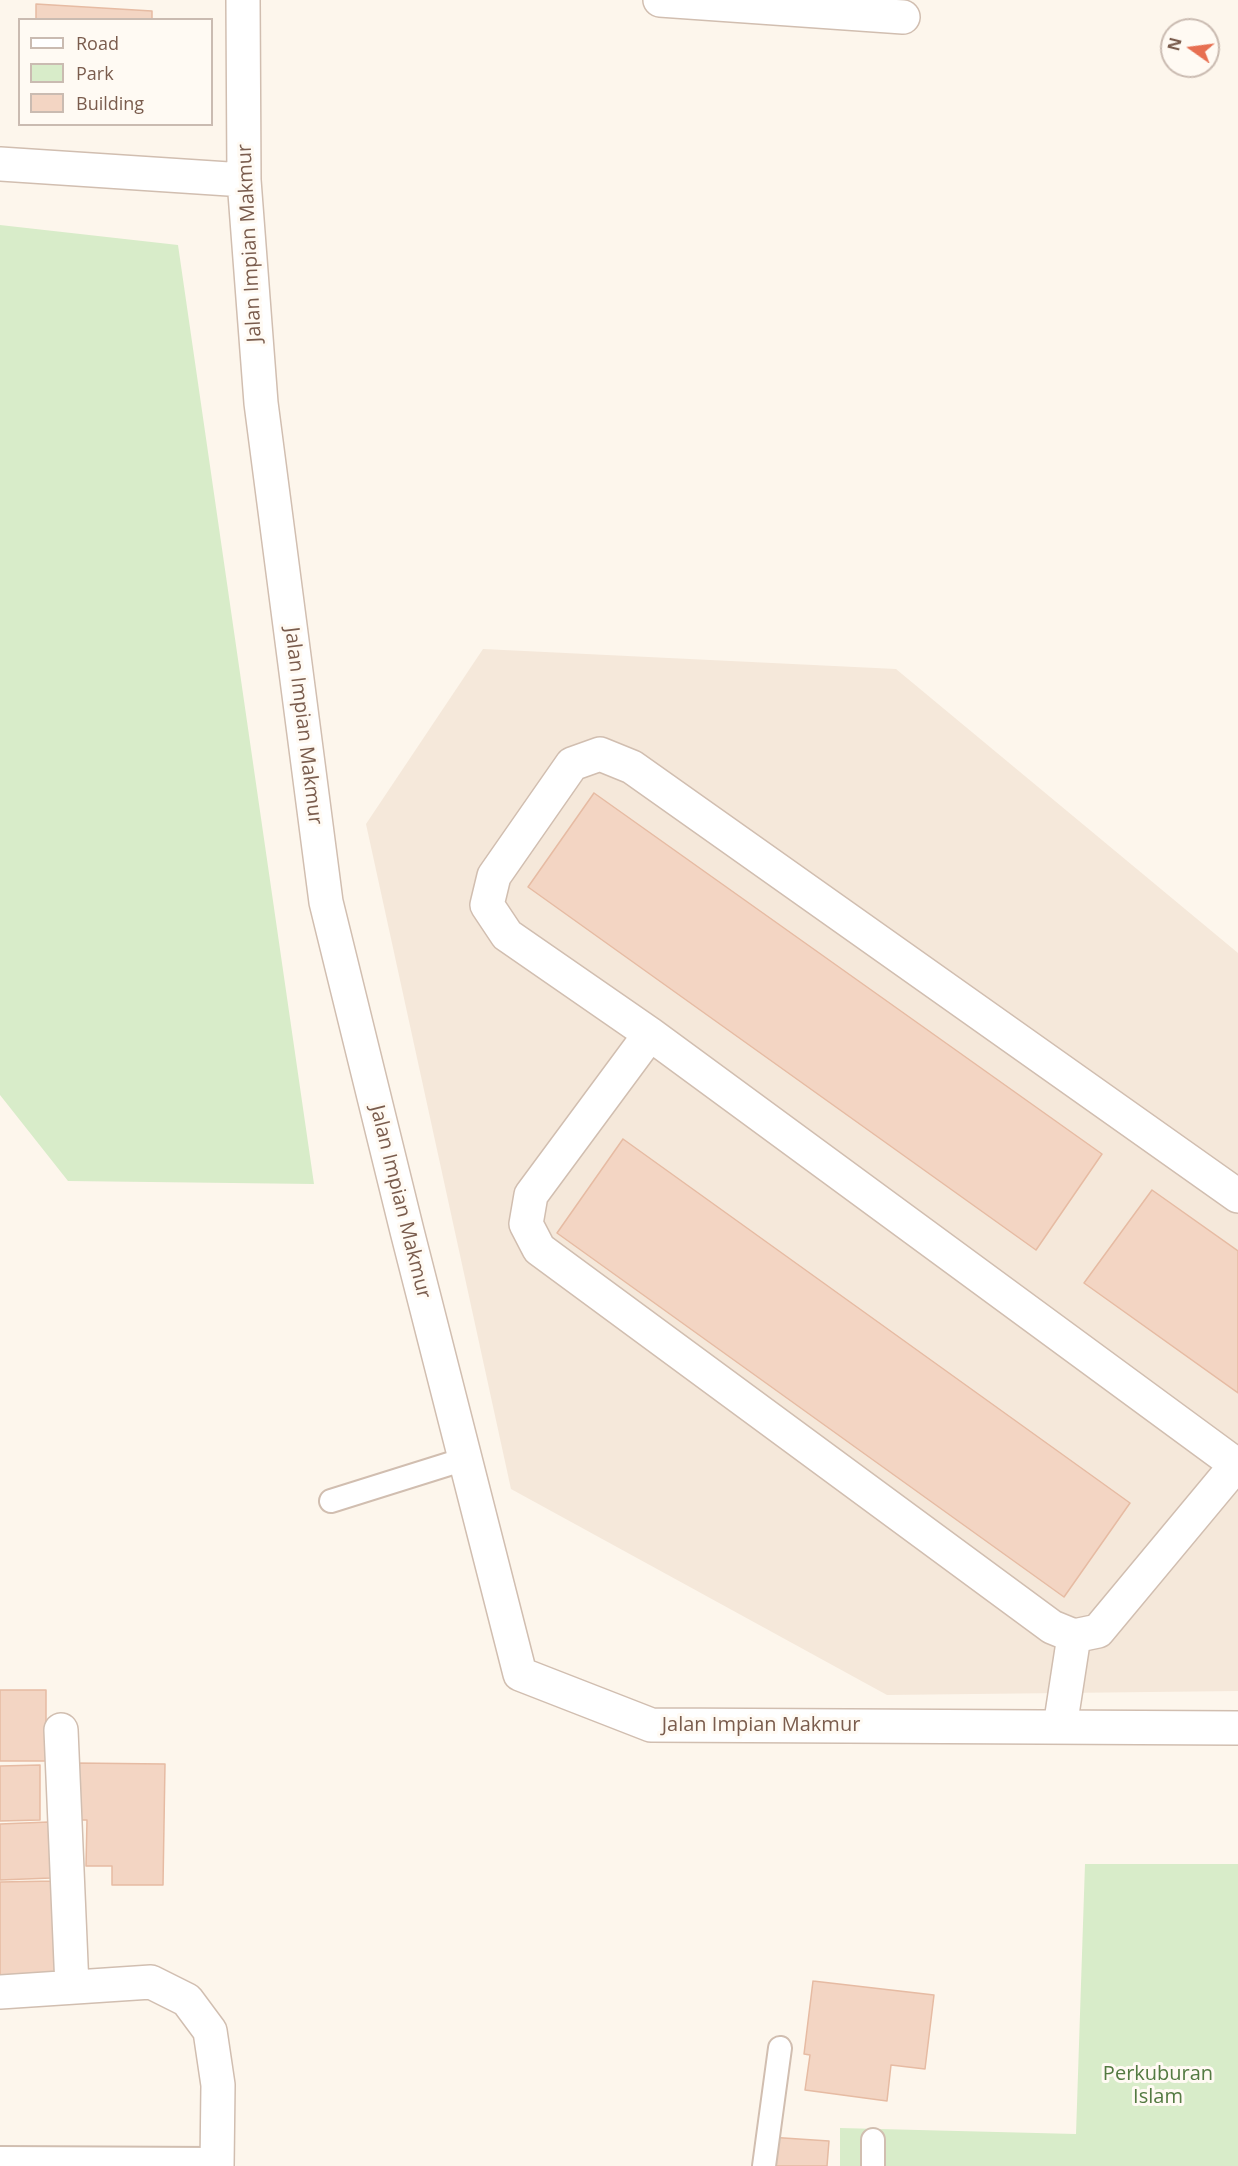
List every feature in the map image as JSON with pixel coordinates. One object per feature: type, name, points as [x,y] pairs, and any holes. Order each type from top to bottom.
[{"type":"street","name":"Jalan Impian Makmur","points":[[243,0],[244,180],[261,403],[326,902],[520,1674],[651,1725],[1238,1728]]},
{"type":"street","points":[[660,0],[903,17]]},
{"type":"street","points":[[0,164],[244,180]]},
{"type":"street","points":[[650,1034],[531,1195],[526,1224],[539,1249],[1052,1627],[1074,1636],[1098,1631],[1237,1466],[650,1034],[507,935],[487,905],[494,876],[572,765],[600,754],[632,767],[1238,1196]]},
{"type":"street","points":[[1060,1727],[1074,1636]]},
{"type":"street","points":[[61,1730],[72,1987]]},
{"type":"street","points":[[0,1992],[151,1982],[188,2000],[210,2031],[218,2085],[217,2163]]},
{"type":"lane","points":[[331,1501],[465,1459]]},
{"type":"lane","points":[[764,2166],[780,2048]]},
{"type":"lane","points":[[873,2140],[873,2166]]},
{"type":"lane","points":[[0,2158],[217,2163]]},
{"type":"shaded area","points":[[483,649],[896,669],[1238,953],[1238,1691],[887,1695],[511,1489],[366,824]]},
{"type":"green space","points":[[0,225],[178,245],[314,1184],[68,1181],[0,1095]]},
{"type":"green space","name":"Perkuburan Islam","points":[[1085,1864],[1238,1864],[1238,2166],[840,2166],[840,2128],[1076,2134]]},
{"type":"building","points":[[36,4],[152,11],[152,18],[36,18]]},
{"type":"building","points":[[594,793],[1102,1154],[1036,1250],[528,887]]},
{"type":"building","points":[[623,1139],[1130,1503],[1064,1597],[557,1233]]},
{"type":"building","points":[[1152,1190],[1238,1251],[1238,1393],[1084,1283]]},
{"type":"building","points":[[0,1690],[46,1690],[46,1761],[0,1761]]},
{"type":"building","points":[[75,1763],[165,1764],[163,1885],[112,1885],[112,1866],[86,1866],[87,1820],[75,1820]]},
{"type":"building","points":[[40,1765],[40,1820],[0,1821],[0,1766]]},
{"type":"building","points":[[49,1822],[51,1878],[0,1880],[0,1824]]},
{"type":"building","points":[[55,1881],[57,1973],[0,1975],[0,1882]]},
{"type":"building","points":[[813,1981],[934,1995],[925,2069],[891,2065],[887,2101],[805,2090],[810,2055],[804,2054]]},
{"type":"building","points":[[769,2137],[829,2141],[827,2166],[767,2166]]}]
